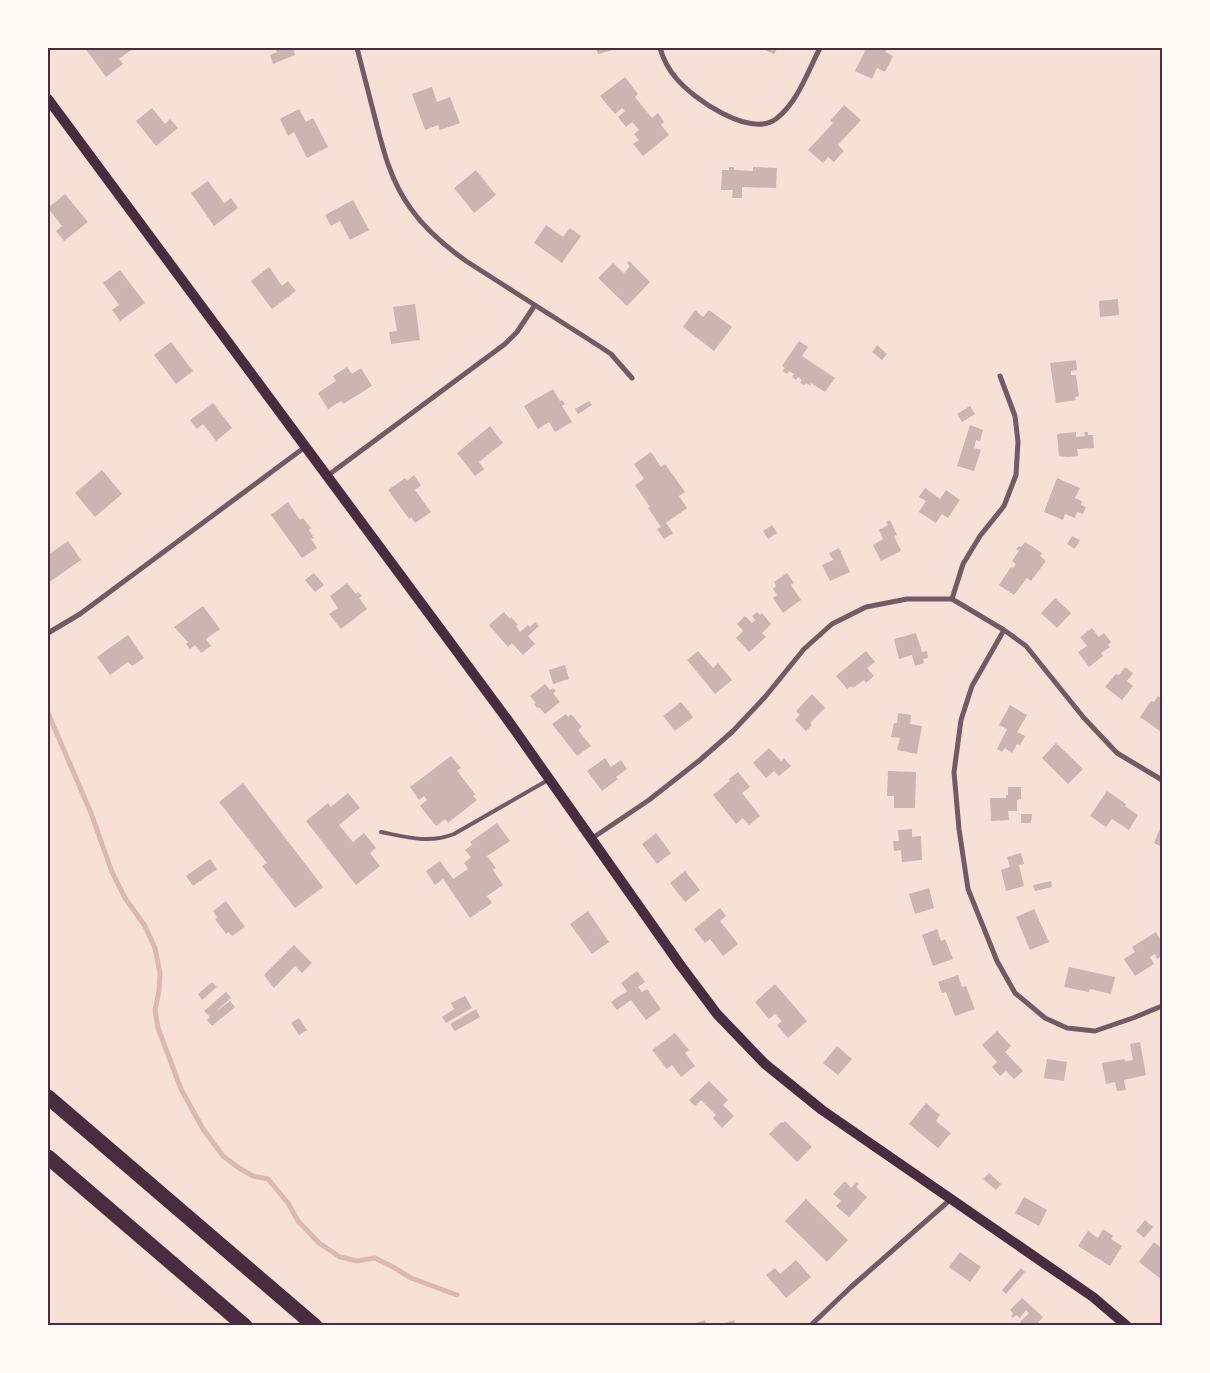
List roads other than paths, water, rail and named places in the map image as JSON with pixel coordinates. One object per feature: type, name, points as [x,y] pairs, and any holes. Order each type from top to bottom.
[{"type":"highway","points":[[48,1097],[315,1326]]},
{"type":"highway","points":[[48,1157],[245,1326]]},
{"type":"main road","points":[[48,98],[550,779],[702,994],[724,1021],[765,1064],[822,1110],[1093,1298],[1127,1326]]},
{"type":"street","points":[[357,48],[385,156],[400,192],[410,209],[434,236],[449,249],[611,354],[632,378]]},
{"type":"street","points":[[660,48],[668,67],[676,78],[697,97],[738,121],[751,125],[764,125],[775,120],[785,110],[795,96],[820,48]]},
{"type":"street","points":[[326,476],[505,344],[517,332],[535,305]]},
{"type":"street","points":[[952,599],[962,564],[980,536],[1004,506],[1016,475],[1018,442],[1015,416],[1000,376]]},
{"type":"street","points":[[48,633],[80,614],[305,447]]},
{"type":"street","points":[[591,839],[649,800],[726,737],[766,698],[804,648],[832,624],[866,607],[907,599],[952,599],[1004,630],[1026,646],[1084,718],[1117,753],[1162,780]]},
{"type":"street","points":[[1004,630],[972,686],[961,720],[954,772],[959,829],[968,889],[997,961],[1015,993],[1044,1018],[1067,1028],[1095,1030],[1133,1018],[1162,1006]]},
{"type":"street","points":[[810,1326],[851,1286],[951,1199]]},
{"type":"lane","points":[[381,832],[419,840],[443,838],[454,834],[550,779]]},
{"type":"waterway","points":[[48,713],[91,813],[112,872],[125,898],[145,926],[155,948],[160,973],[155,1010],[158,1028],[181,1089],[203,1129],[223,1156],[253,1176],[268,1179],[288,1203],[298,1221],[319,1243],[340,1257],[357,1261],[375,1258],[411,1278],[457,1295]]}]
